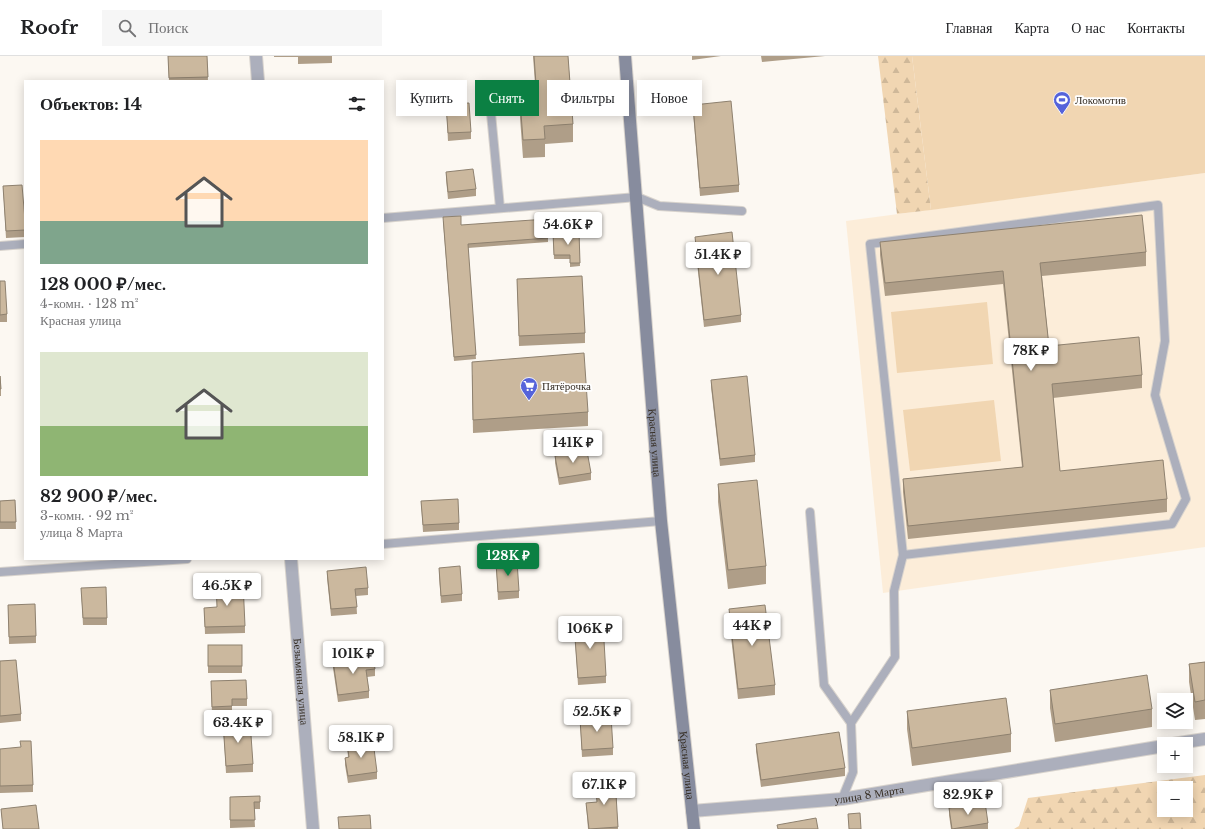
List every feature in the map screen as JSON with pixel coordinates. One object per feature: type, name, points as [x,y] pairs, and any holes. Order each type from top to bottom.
[{"type":"street","points":[[256,56],[258,80]]},
{"type":"street","name":"Красная улица","points":[[625,56],[661,521],[694,829]]},
{"type":"street","name":"Безымянная улица","points":[[290,560],[313,829]]},
{"type":"street","points":[[1193,741],[1205,739]]},
{"type":"street","name":"улица 8 Марта","points":[[692,811],[842,799],[1157,747]]},
{"type":"lane","points":[[491,116],[500,208]]},
{"type":"lane","points":[[384,218],[637,197],[659,206],[742,211]]},
{"type":"lane","points":[[851,723],[895,657],[894,591],[902,555],[870,244],[1158,205],[1165,341],[1155,395],[1186,499],[1172,524],[902,555]]},
{"type":"lane","points":[[0,246],[24,244]]},
{"type":"lane","points":[[810,512],[824,685],[851,723],[853,772],[842,799]]},
{"type":"lane","points":[[384,544],[661,521]]},
{"type":"lane","points":[[0,572],[173,560]]},
{"type":"shaded area","points":[[1205,173],[1205,547],[883,593],[846,221]]},
{"type":"green space","points":[[878,56],[912,56],[931,210],[897,214]]},
{"type":"green space","name":"Локомотив","points":[[912,56],[1205,56],[1205,173],[931,210]]},
{"type":"green space","points":[[987,302],[993,364],[897,373],[891,312]]},
{"type":"green space","points":[[994,400],[1001,461],[910,471],[903,410]]},
{"type":"green space","points":[[1205,775],[1205,829],[1014,829],[1019,826],[1028,798],[1157,781],[1157,817],[1193,817],[1193,781],[1159,781]]},
{"type":"building","points":[[168,56],[207,56],[208,77],[169,78]]},
{"type":"building","points":[[534,56],[568,56],[570,80],[547,80],[547,116],[572,116],[573,124],[544,126],[545,139],[523,140],[521,116],[539,116],[539,80],[536,80]]},
{"type":"building","points":[[731,101],[739,185],[700,188],[694,116],[702,116],[702,104]]},
{"type":"building","points":[[467,103],[469,103],[471,132],[448,133],[447,116],[467,116]]},
{"type":"building","points":[[473,169],[476,189],[448,192],[446,172]]},
{"type":"building","points":[[22,185],[24,230],[6,231],[3,186]]},
{"type":"building","points":[[1142,215],[1146,252],[1040,263],[1049,346],[1139,337],[1142,375],[1052,384],[1060,471],[1163,460],[1167,499],[908,526],[903,479],[1023,467],[1003,271],[885,283],[880,242]]},
{"type":"building","points":[[461,216],[461,225],[547,219],[548,238],[468,244],[476,355],[454,357],[443,217]]},
{"type":"building","points":[[579,232],[580,263],[570,263],[570,255],[554,255],[553,233]]},
{"type":"building","points":[[732,232],[741,315],[704,320],[695,237]]},
{"type":"building","points":[[582,276],[585,333],[519,336],[517,279]]},
{"type":"building","points":[[0,281],[5,281],[7,314],[0,315]]},
{"type":"building","name":"Пятёрочка","points":[[584,353],[588,412],[473,420],[472,362]]},
{"type":"building","points":[[747,376],[755,455],[720,459],[711,380]]},
{"type":"building","points":[[587,451],[591,473],[559,478],[555,456]]},
{"type":"building","points":[[757,480],[766,566],[728,570],[718,484]]},
{"type":"building","points":[[458,499],[459,523],[423,525],[421,501]]},
{"type":"building","points":[[15,500],[16,522],[0,522],[0,501]]},
{"type":"building","points":[[517,561],[519,591],[498,592],[496,563]]},
{"type":"building","points":[[460,566],[462,594],[441,596],[439,568]]},
{"type":"building","points":[[366,567],[368,588],[355,589],[357,607],[331,609],[327,571]]},
{"type":"building","points":[[243,582],[245,626],[205,627],[204,608],[217,607],[216,583]]},
{"type":"building","points":[[106,587],[107,618],[83,618],[81,588]]},
{"type":"building","points":[[35,604],[36,636],[9,637],[8,605]]},
{"type":"building","points":[[765,605],[775,685],[738,689],[729,609]]},
{"type":"building","points":[[603,623],[606,676],[578,678],[574,625]]},
{"type":"building","points":[[208,645],[242,645],[242,666],[208,666]]},
{"type":"building","points":[[373,656],[375,669],[366,670],[369,691],[338,695],[333,661]]},
{"type":"building","points":[[16,660],[21,714],[0,716],[0,661]]},
{"type":"building","points":[[1205,662],[1205,700],[1195,702],[1189,664]]},
{"type":"building","points":[[1147,675],[1152,709],[1055,724],[1050,690]]},
{"type":"building","points":[[246,680],[247,699],[232,699],[232,706],[212,707],[211,681]]},
{"type":"building","points":[[1006,698],[1011,734],[912,748],[907,711]]},
{"type":"building","points":[[611,716],[613,748],[582,750],[580,719]]},
{"type":"building","points":[[250,721],[253,764],[226,766],[223,723]]},
{"type":"building","points":[[839,732],[845,768],[761,780],[756,744]]},
{"type":"building","points":[[20,741],[31,741],[33,785],[0,786],[0,749],[21,747]]},
{"type":"building","points":[[373,741],[377,772],[348,776],[345,758],[349,757],[347,744]]},
{"type":"building","points":[[615,778],[618,827],[589,829],[586,803],[597,802],[595,780]]},
{"type":"building","points":[[260,796],[260,802],[254,802],[255,820],[230,820],[230,797]]},
{"type":"building","points":[[985,802],[988,823],[952,829],[949,808]]},
{"type":"building","points":[[36,805],[39,829],[3,829],[1,809]]},
{"type":"building","points":[[860,813],[861,829],[849,829],[848,814]]},
{"type":"building","points":[[370,815],[371,829],[339,829],[338,817]]},
{"type":"building","points":[[816,818],[818,829],[778,829],[777,825]]},
{"type":"place","name":"Локомотив","points":[[1062,115]]},
{"type":"place","name":"Пятёрочка","points":[[529,401]]}]
